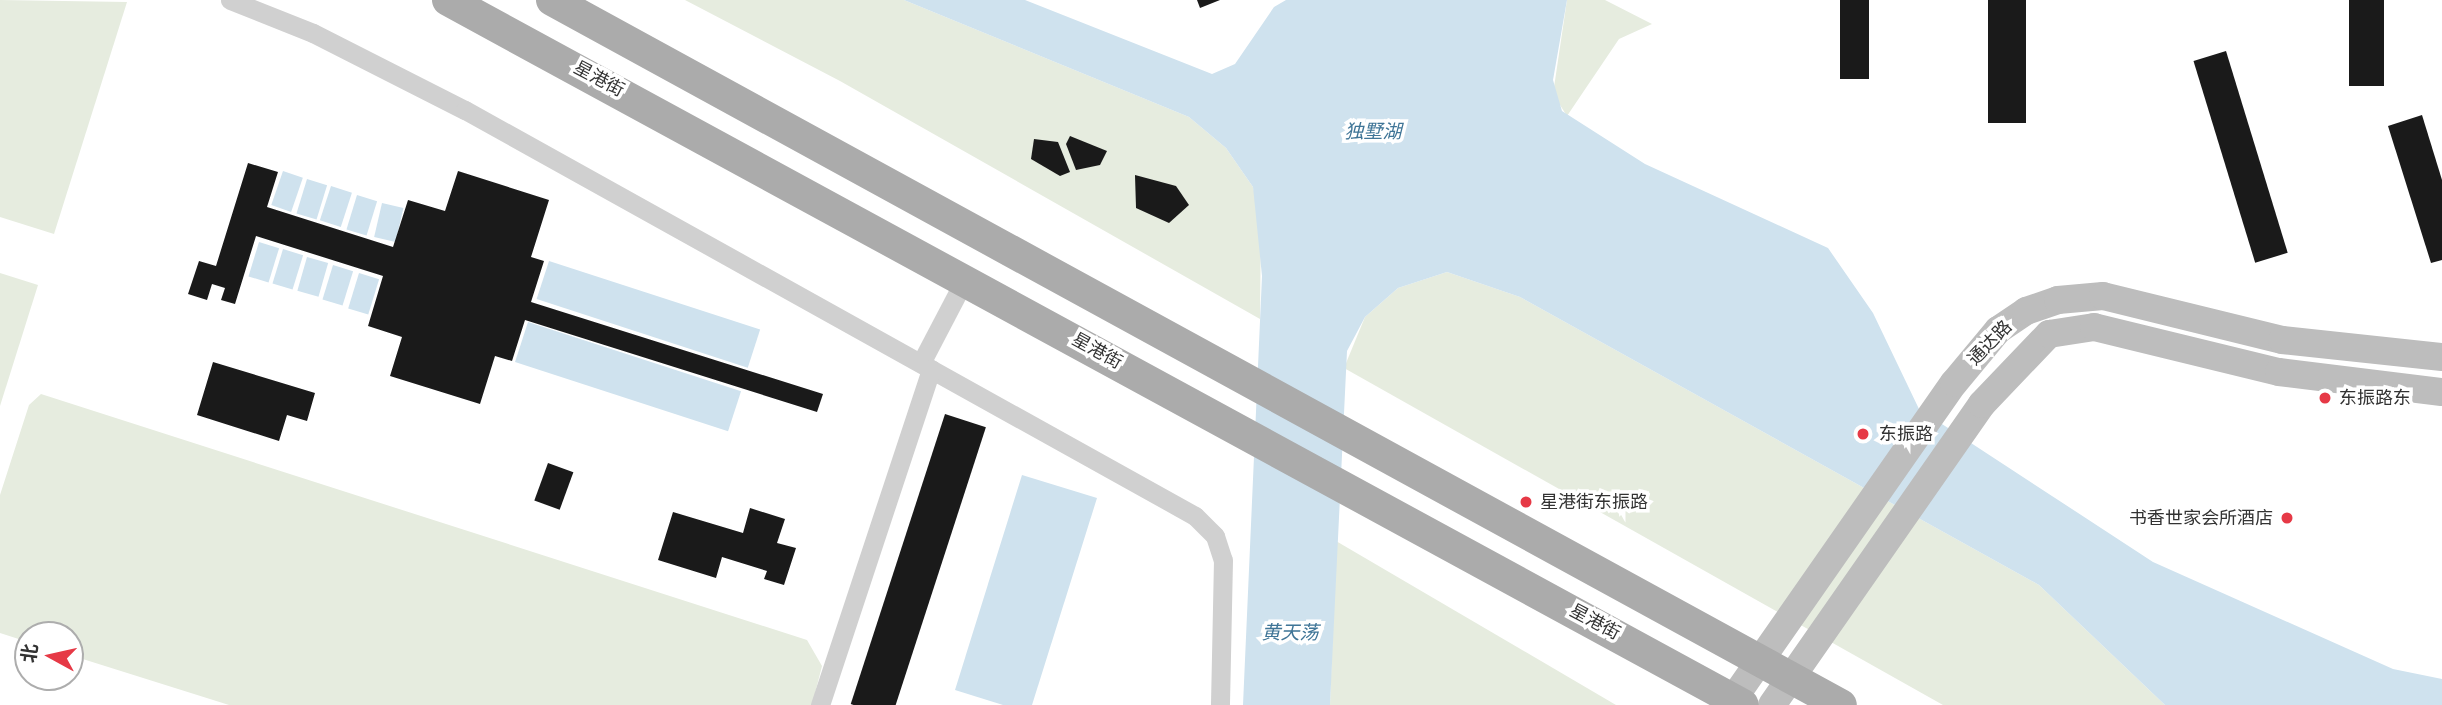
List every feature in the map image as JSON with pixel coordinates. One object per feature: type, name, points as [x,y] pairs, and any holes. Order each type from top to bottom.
[{"type":"main road","name":"星港街","points":[[448,0],[965,279],[1735,702]]},
{"type":"main road","points":[[552,0],[1246,380],[1352,433],[1760,656],[1841,705]]},
{"type":"main road","name":"通达路","points":[[1760,656],[1954,383],[2012,319],[2046,303],[2094,296],[2282,340],[2442,357]]},
{"type":"main road","name":"通达路","points":[[1792,677],[1982,404],[2035,343],[2082,326],[2279,372],[2442,392]]},
{"type":"main road","points":[[1735,702],[1760,656]]},
{"type":"main road","points":[[1772,705],[1792,677]]},
{"type":"street","points":[[230,0],[414,83],[926,366],[1206,525],[1223,560],[1220,705]]},
{"type":"street","points":[[820,705],[926,366],[965,279]]},
{"type":"shaded area","points":[[0,0],[127,2],[54,234],[0,217]]},
{"type":"shaded area","points":[[685,0],[904,0],[1189,117],[1226,148],[1253,187],[1261,219],[1260,319],[840,81]]},
{"type":"shaded area","points":[[1567,0],[1605,0],[1652,24],[1619,39],[1567,116],[1553,94]]},
{"type":"shaded area","points":[[1447,272],[1520,297],[2039,585],[2165,705],[1943,705],[1344,368],[1365,317],[1398,288]]},
{"type":"shaded area","points":[[0,273],[38,285],[0,406]]},
{"type":"shaded area","points":[[41,394],[807,640],[822,666],[812,705],[229,705],[84,659],[84,621],[14,621],[14,638],[0,633],[0,495],[29,405]]},
{"type":"shaded area","points":[[1336,541],[1616,705],[1330,705]]},
{"type":"water","points":[[904,0],[1025,0],[1212,74],[1235,64],[1274,7],[1286,0],[1567,0],[1553,80],[1562,111],[1645,164],[1828,248],[1873,313],[1919,409],[2153,562],[2393,669],[2442,679],[2442,705],[2165,705],[2039,585],[1520,297],[1447,272],[1398,288],[1365,317],[1347,351],[1330,705],[1243,705],[1262,276],[1253,187],[1226,148],[1189,117]]},
{"type":"water","points":[[283,171],[303,178],[291,212],[271,205]]},
{"type":"water","points":[[307,179],[327,185],[317,220],[296,213]]},
{"type":"water","points":[[331,186],[352,193],[341,227],[320,220]]},
{"type":"water","points":[[357,195],[377,201],[367,236],[346,229]]},
{"type":"water","points":[[382,203],[403,208],[396,242],[374,237]]},
{"type":"water","points":[[259,242],[279,248],[269,283],[248,276]]},
{"type":"water","points":[[283,249],[303,255],[293,290],[272,283]]},
{"type":"water","points":[[307,257],[328,263],[319,297],[297,291]]},
{"type":"water","points":[[549,261],[760,330],[748,368],[537,299]]},
{"type":"water","points":[[333,265],[353,271],[343,306],[322,299]]},
{"type":"water","points":[[359,273],[379,279],[368,315],[348,308]]},
{"type":"water","points":[[528,322],[741,391],[728,431],[515,362]]},
{"type":"water","points":[[1022,475],[1097,498],[1032,705],[1003,705],[955,690]]},
{"type":"building","points":[[1197,0],[1220,0],[1200,8]]},
{"type":"building","points":[[1840,0],[1869,0],[1869,79],[1840,79]]},
{"type":"building","points":[[1988,0],[2026,0],[2026,123],[1988,123]]},
{"type":"building","points":[[2349,0],[2384,0],[2384,86],[2349,86]]},
{"type":"building","points":[[2226,51],[2288,253],[2255,263],[2193,61]]},
{"type":"building","points":[[2422,115],[2442,180],[2442,260],[2431,263],[2388,126]]},
{"type":"building","points":[[1070,136],[1107,151],[1100,165],[1076,170],[1066,144]]},
{"type":"building","points":[[1034,139],[1058,142],[1070,172],[1060,176],[1031,159]]},
{"type":"building","points":[[248,163],[278,172],[267,207],[393,247],[408,200],[445,211],[458,171],[549,200],[531,257],[544,261],[531,302],[823,394],[817,412],[525,320],[512,361],[495,356],[480,404],[390,376],[402,337],[368,326],[383,276],[256,236],[235,304],[221,300],[225,288],[212,284],[207,300],[188,294],[199,261],[216,266]]},
{"type":"building","points":[[1135,175],[1176,186],[1189,205],[1169,223],[1136,208]]},
{"type":"building","points":[[213,362],[315,393],[307,421],[287,415],[279,441],[197,415]]},
{"type":"building","points":[[945,414],[986,427],[896,705],[851,704]]},
{"type":"building","points":[[548,463],[573,472],[560,510],[534,501]]},
{"type":"building","points":[[750,508],[785,519],[777,543],[796,548],[784,585],[764,579],[767,571],[722,557],[716,578],[658,560],[673,512],[743,533]]},
{"type":"place","name":"东振路东","points":[[2325,398]]},
{"type":"place","name":"东振路","points":[[1863,434]]},
{"type":"place","name":"星港街东振路","points":[[1526,502]]},
{"type":"place","name":"书香世家会所酒店","points":[[2287,518]]},
{"type":"water label","name":"独墅湖","points":[[1373,132]]},
{"type":"water label","name":"黄天荡","points":[[1290,633]]}]
